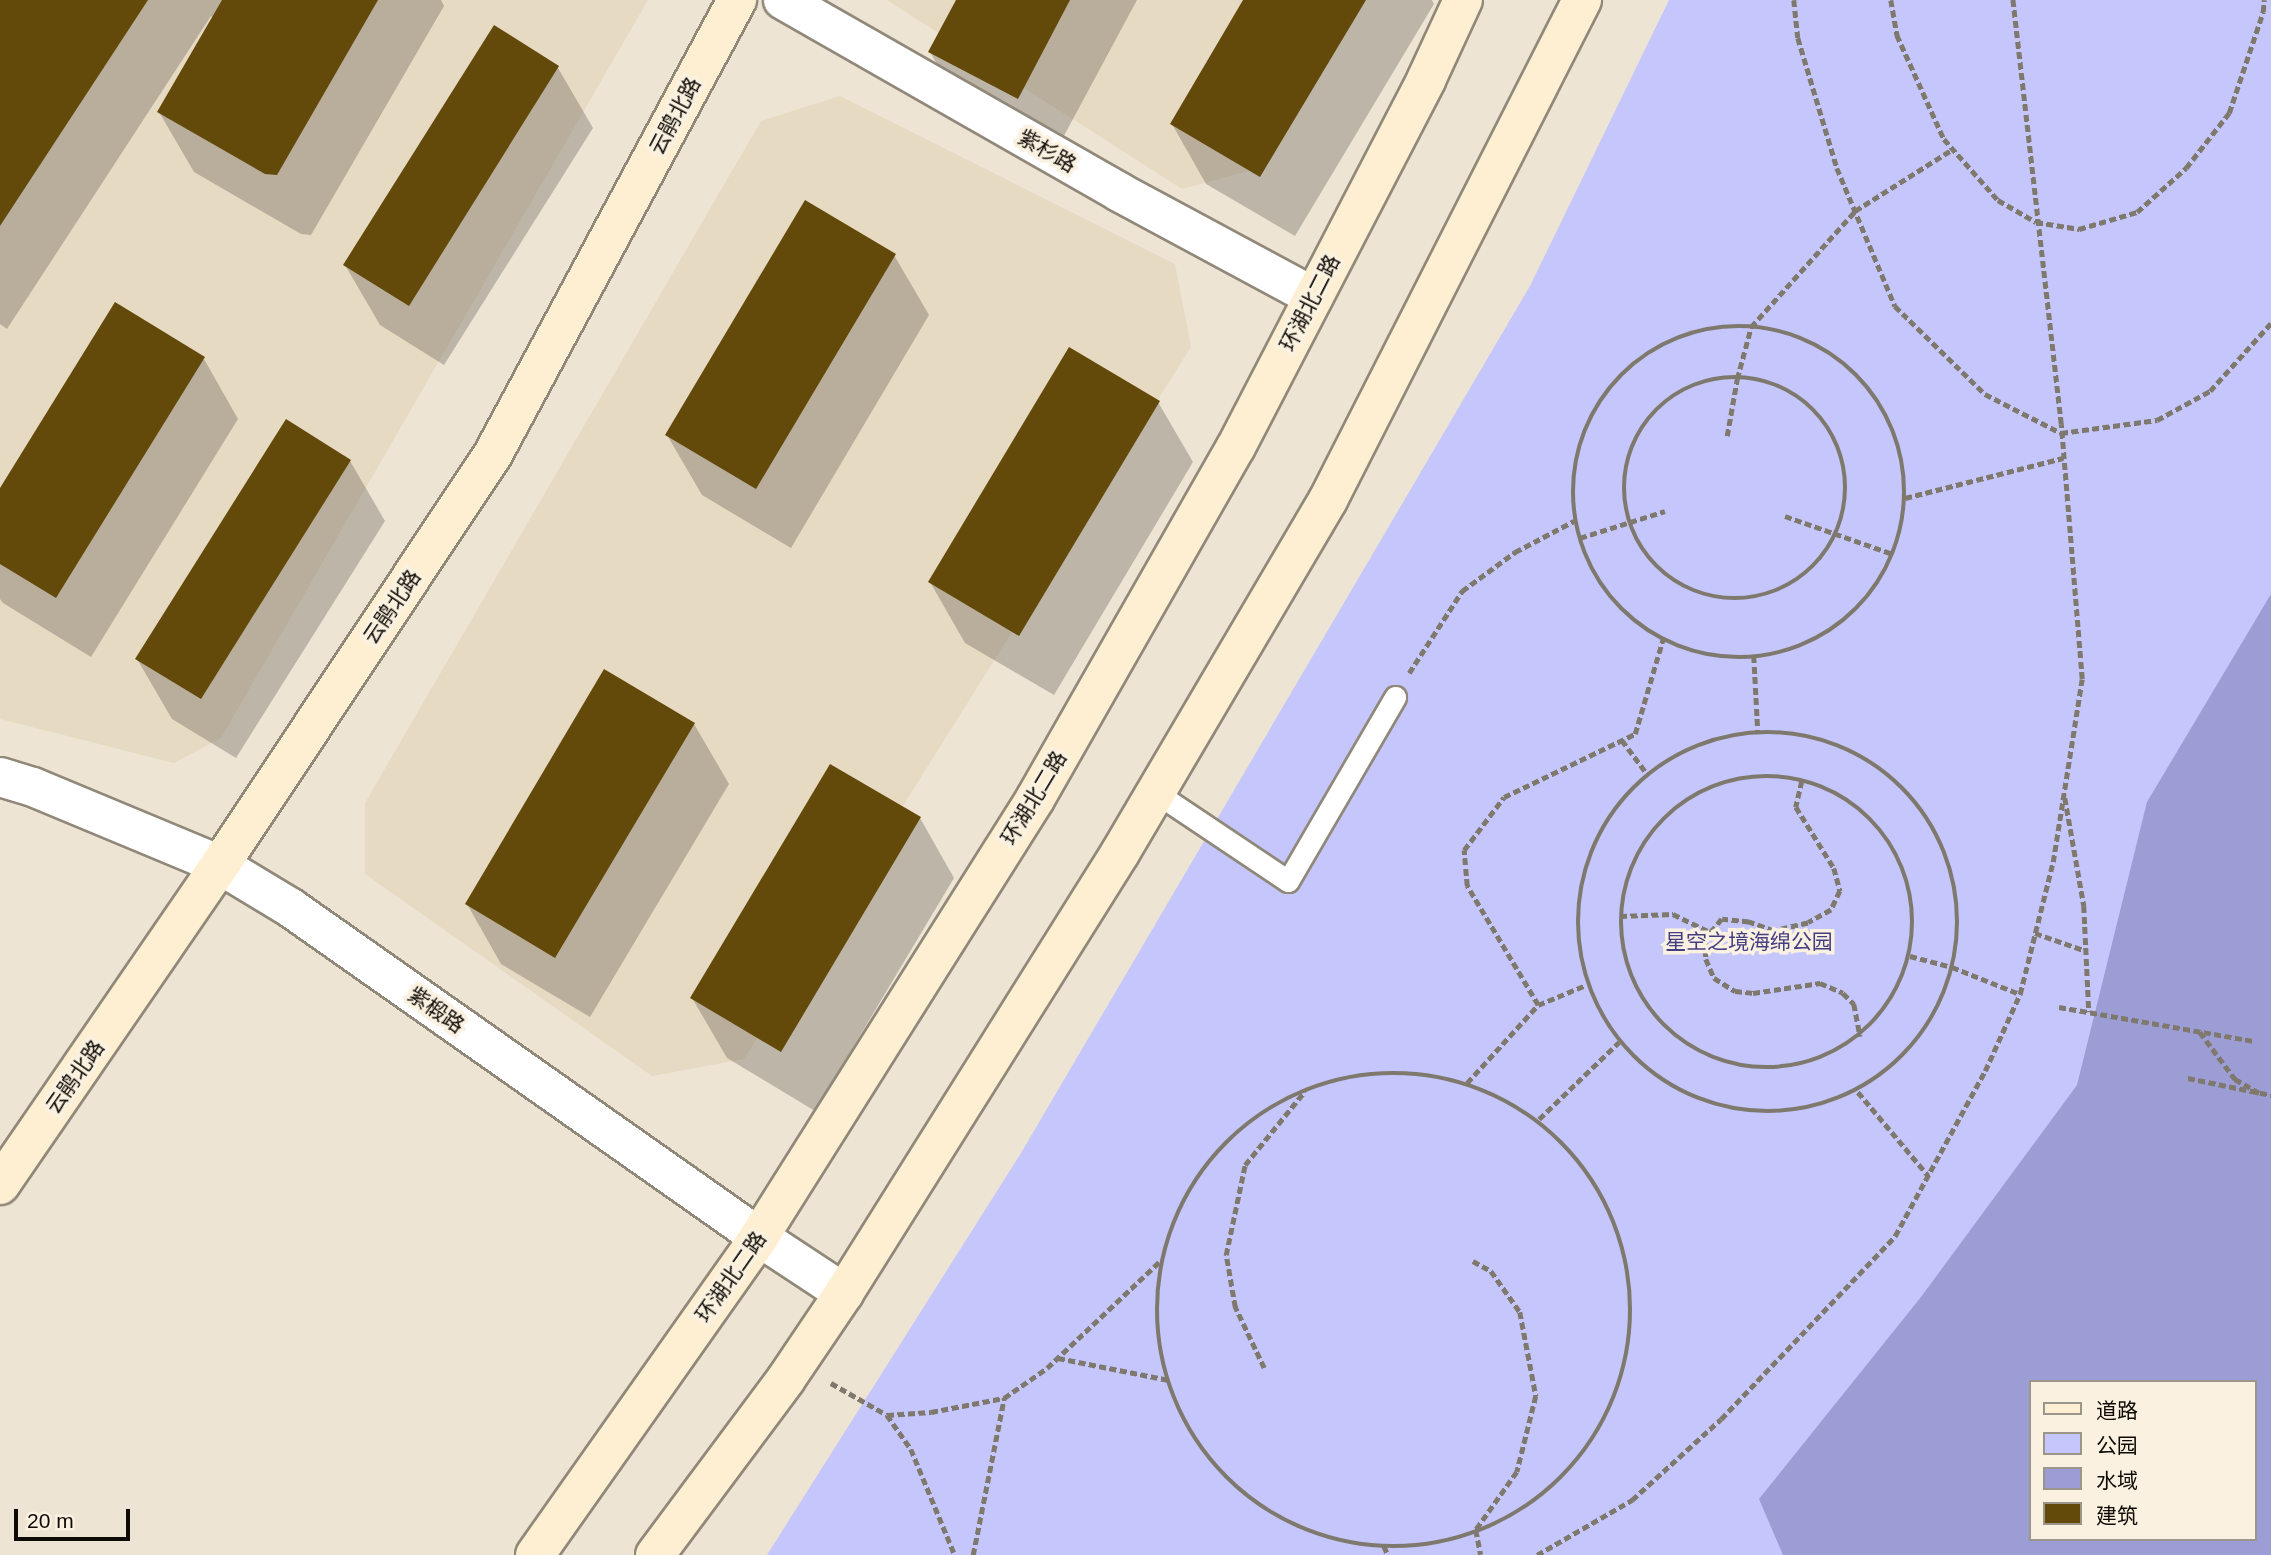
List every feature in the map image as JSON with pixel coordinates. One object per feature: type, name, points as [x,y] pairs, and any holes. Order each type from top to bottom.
[{"type":"main road","name":"云鹃北路","points":[[0,1185],[220,866],[492,456],[737,0]]},
{"type":"main road","name":"环湖北二路","points":[[535,1555],[759,1237],[1035,799],[1236,447],[1426,80],[1463,0]]},
{"type":"main road","points":[[655,1555],[797,1363],[844,1293],[1155,792],[1328,500],[1582,0]]},
{"type":"street","name":"紫杉路","points":[[783,0],[1119,192],[1314,297]]},
{"type":"street","name":"紫椴路","points":[[0,777],[33,787],[220,866],[291,908],[759,1237],[844,1293]]},
{"type":"lane","points":[[1155,792],[1288,881],[1395,697]]},
{"type":"path","points":[[1794,0],[1798,38],[1837,168],[1895,306],[1985,394],[2061,432],[2157,419],[2210,391],[2271,323]]},
{"type":"path","points":[[1891,0],[1897,35],[1944,139],[1998,200],[2036,222],[2079,229],[2137,212],[2186,168],[2229,113],[2263,12],[2264,0]]},
{"type":"path","points":[[1536,1555],[1632,1500],[1721,1419],[1895,1236],[1985,1071],[2020,994],[2053,862],[2082,679],[2061,432],[2013,0]]},
{"type":"path","points":[[1727,436],[1737,379],[1751,327],[1855,211],[1953,149]]},
{"type":"path","points":[[1720,326],[1774,328],[1824,348],[1866,382],[1894,428],[1907,481],[1905,498],[1901,537],[1877,587],[1837,627],[1787,652],[1731,659],[1676,647],[1628,618],[1593,574],[1580,538],[1574,521],[1574,467],[1590,416],[1623,372],[1667,341],[1720,326]]},
{"type":"path","points":[[1723,378],[1737,379],[1759,380],[1793,393],[1821,416],[1839,447],[1847,483],[1842,520],[1836,533],[1826,553],[1800,579],[1766,595],[1730,600],[1694,592],[1662,573],[1639,544],[1631,524],[1626,510],[1625,473],[1635,439],[1657,409],[1687,388],[1723,378]]},
{"type":"path","points":[[1905,498],[2063,458]]},
{"type":"path","points":[[1580,538],[1665,511]]},
{"type":"path","points":[[1785,516],[1893,554]]},
{"type":"path","points":[[1395,697],[1462,590],[1515,552],[1574,521]]},
{"type":"path","points":[[1538,1005],[1467,886],[1464,850],[1504,797],[1635,734],[1663,639]]},
{"type":"path","points":[[1754,656],[1758,732]]},
{"type":"path","points":[[1770,730],[1830,740],[1884,768],[1926,812],[1953,866],[1960,932],[1946,996],[1910,1051],[1858,1092],[1795,1112],[1729,1110],[1668,1086],[1619,1042],[1586,985],[1576,925],[1585,865],[1612,810],[1648,775],[1710,740],[1758,732],[1770,730]]},
{"type":"path","points":[[1622,740],[1648,775]]},
{"type":"path","points":[[1788,777],[1802,782],[1834,792],[1873,820],[1901,861],[1913,908],[1910,956],[1892,1000],[1860,1036],[1818,1059],[1771,1069],[1724,1063],[1681,1042],[1647,1007],[1626,965],[1620,916],[1630,869],[1656,827],[1693,796],[1739,779],[1788,777]]},
{"type":"path","points":[[1802,782],[1796,807],[1835,868],[1840,891],[1831,910],[1808,923],[1774,931],[1749,922],[1722,919],[1704,939],[1705,949],[1714,978],[1735,991],[1753,993],[1821,984],[1843,993],[1854,1004],[1860,1036]]},
{"type":"path","points":[[2064,794],[2084,906],[2090,1012]]},
{"type":"path","points":[[1620,916],[1673,915],[1710,932]]},
{"type":"path","points":[[2035,933],[2086,951]]},
{"type":"path","points":[[1910,956],[1952,967],[2020,994]]},
{"type":"path","points":[[1467,1083],[1538,1005],[1586,985]]},
{"type":"path","points":[[2059,1007],[2253,1041]]},
{"type":"path","points":[[2199,1031],[2235,1079],[2259,1093]]},
{"type":"path","points":[[1539,1119],[1619,1042]]},
{"type":"path","points":[[1387,1071],[1467,1083],[1539,1119],[1594,1179],[1627,1253],[1633,1329],[1615,1402],[1574,1466],[1515,1515],[1444,1543],[1368,1547],[1294,1527],[1231,1485],[1185,1425],[1158,1349],[1158,1268],[1186,1192],[1238,1129],[1307,1088],[1387,1071]]},
{"type":"path","points":[[2188,1078],[2271,1095]]},
{"type":"path","points":[[1264,1368],[1234,1307],[1227,1255],[1245,1165],[1307,1088]]},
{"type":"path","points":[[1858,1092],[1928,1175]]},
{"type":"path","points":[[887,1415],[932,1412],[1004,1398],[1057,1358],[1162,1259]]},
{"type":"path","points":[[1473,1261],[1490,1271],[1520,1312],[1535,1396],[1517,1472],[1476,1530],[1481,1555]]},
{"type":"path","points":[[1057,1358],[1169,1380]]},
{"type":"path","points":[[797,1363],[887,1415],[911,1449],[955,1555]]},
{"type":"path","points":[[973,1555],[1004,1398]]},
{"type":"path","points":[[1384,1546],[1388,1555]]},
{"type":"shaded area","points":[[0,0],[648,0],[221,738],[174,763],[0,719]]},
{"type":"shaded area","points":[[887,0],[1346,0],[1263,167],[1182,189]]},
{"type":"shaded area","points":[[840,96],[1175,264],[1191,347],[744,1059],[652,1076],[365,874],[365,803],[761,121]]},
{"type":"green space","name":"星空之境海绵公园","points":[[1669,0],[2271,0],[2271,1555],[767,1555],[1021,1153],[1530,286]]},
{"type":"water","points":[[2271,594],[2271,1555],[1783,1555],[1759,1499],[1921,1297],[2077,1085],[2147,802]]},
{"type":"building","points":[[0,0],[148,0],[0,226]]},
{"type":"building","points":[[222,0],[378,0],[277,175],[265,174],[157,112]]},
{"type":"building","points":[[956,0],[1070,0],[1018,99],[928,52]]},
{"type":"building","points":[[1243,0],[1366,0],[1260,177],[1170,124]]},
{"type":"building","points":[[494,25],[559,66],[409,306],[343,265]]},
{"type":"building","points":[[805,200],[896,254],[756,489],[665,435]]},
{"type":"building","points":[[115,302],[205,357],[56,598],[0,564],[0,488]]},
{"type":"building","points":[[1069,347],[1160,401],[1019,636],[928,582]]},
{"type":"building","points":[[286,419],[351,460],[201,699],[135,659]]},
{"type":"building","points":[[604,669],[695,723],[555,958],[465,904]]},
{"type":"building","points":[[830,764],[921,817],[781,1052],[690,998]]}]
